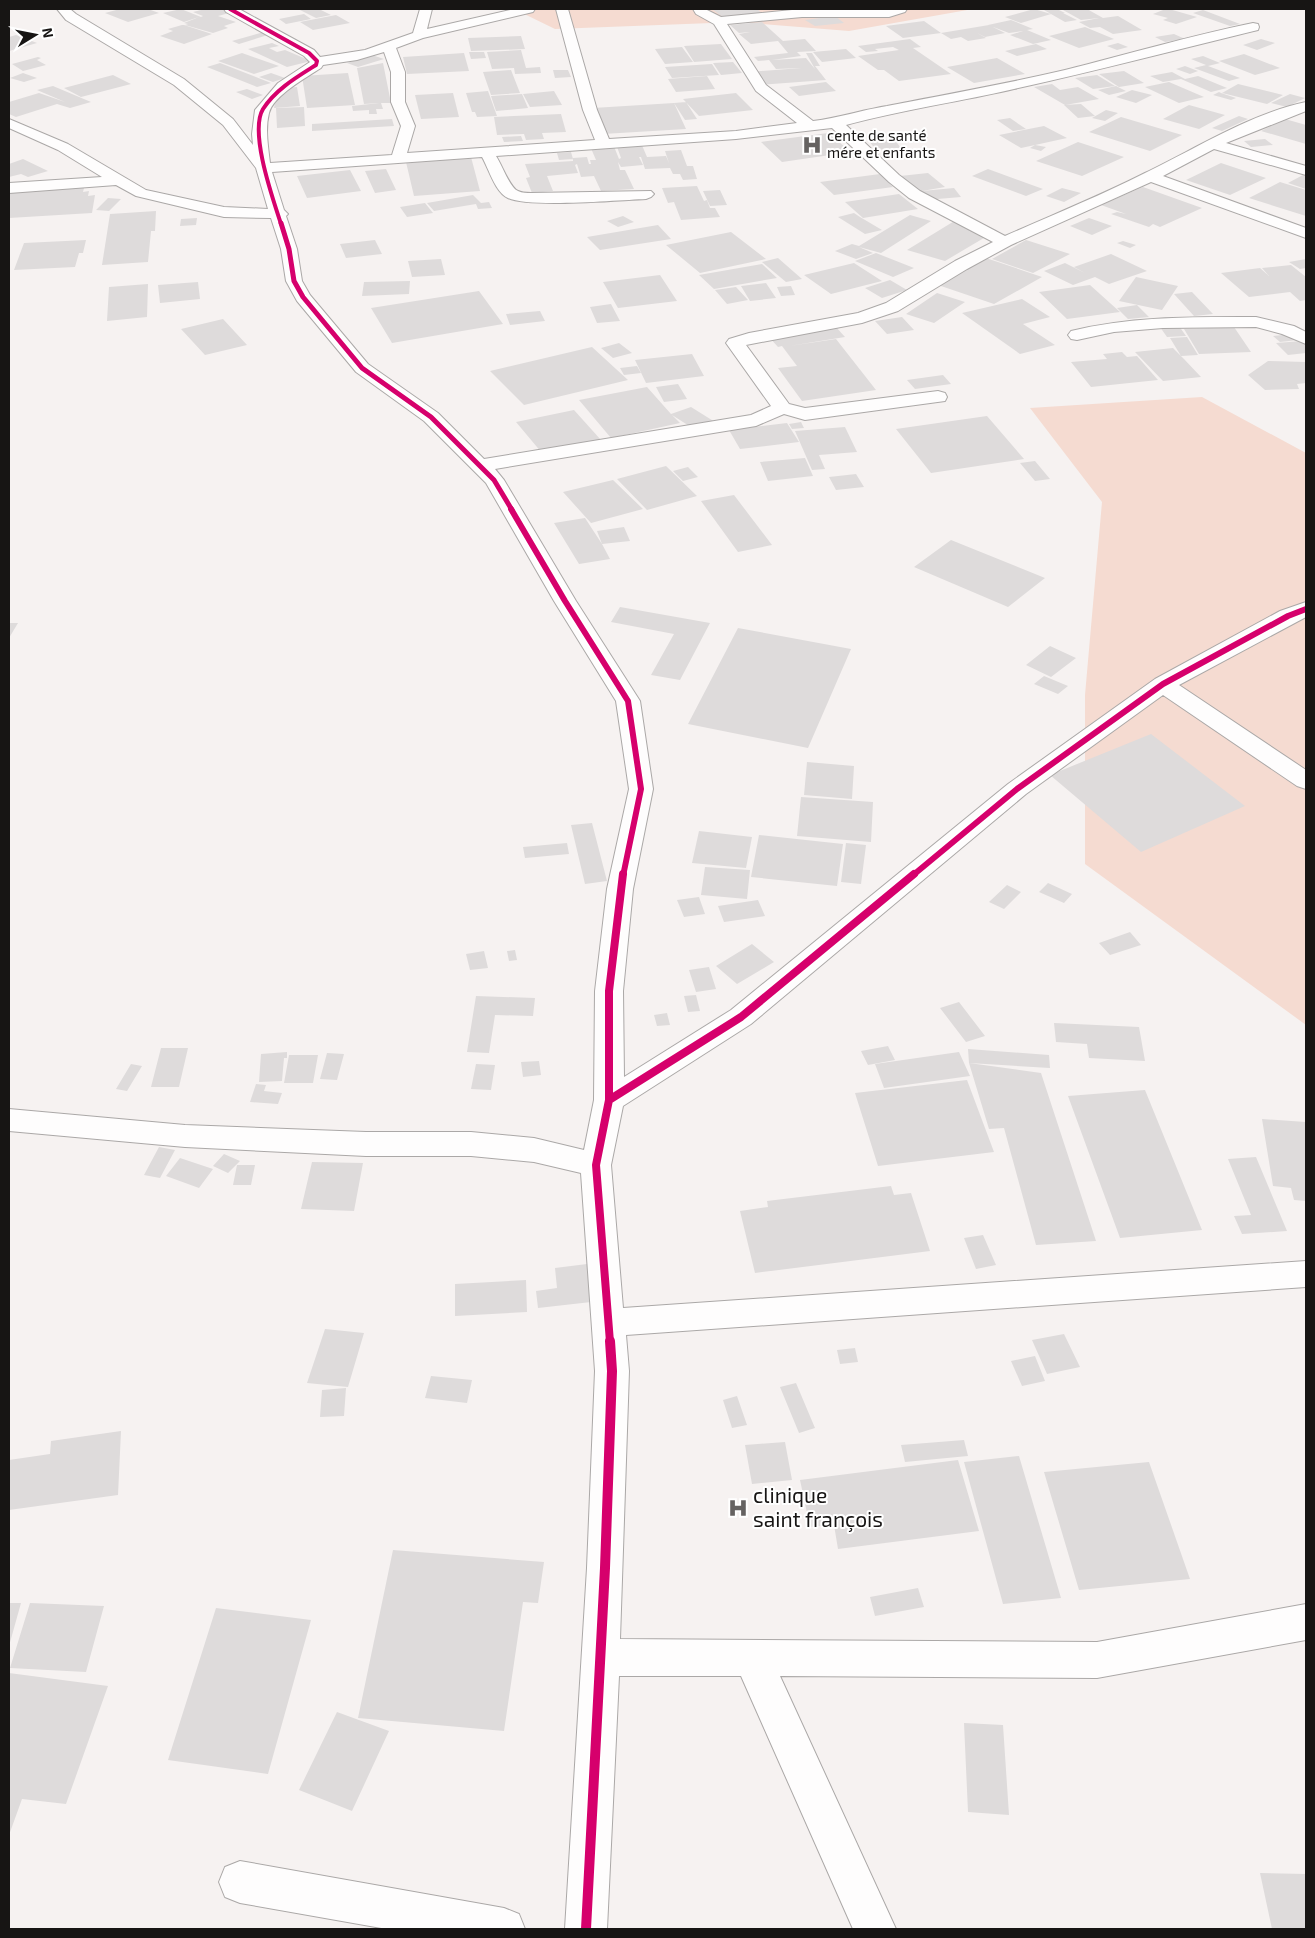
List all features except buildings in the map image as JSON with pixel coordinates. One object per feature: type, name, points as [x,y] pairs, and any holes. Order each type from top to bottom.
[{"type":"street","points":[[63,9],[71,17],[179,82],[228,122],[263,168]]},
{"type":"street","points":[[230,9],[309,53],[317,60],[344,60],[389,47],[419,35],[529,9]]},
{"type":"street","points":[[419,35],[426,9]]},
{"type":"street","points":[[562,9],[590,110],[604,145]]},
{"type":"street","points":[[699,9],[700,12],[719,21],[802,13],[889,12],[901,9]]},
{"type":"street","points":[[719,21],[761,88],[810,126]]},
{"type":"street","points":[[263,168],[736,135],[810,126],[1057,76],[1253,27]]},
{"type":"street","points":[[389,47],[398,72],[398,102],[408,126],[398,158]]},
{"type":"street","points":[[317,60],[316,65],[310,70],[296,76],[283,86],[262,110],[259,134],[263,168],[280,214],[289,249],[294,281],[308,304],[362,368],[431,417],[494,480],[565,601],[628,701],[641,789],[620,890],[609,991],[609,1100],[596,1165],[612,1372],[586,1929]]},
{"type":"street","points":[[782,408],[772,390],[735,343],[749,338],[862,318],[892,307],[961,265],[1005,242],[1150,177],[1212,144],[1279,115],[1306,106]]},
{"type":"street","points":[[835,122],[853,136],[902,186],[929,204],[1005,242]]},
{"type":"street","points":[[9,123],[63,147],[141,193],[224,212],[280,214]]},
{"type":"street","points":[[1212,144],[1306,171]]},
{"type":"street","points":[[486,152],[498,171],[504,187],[513,195],[531,198],[646,194]]},
{"type":"street","points":[[1150,177],[1306,233]]},
{"type":"street","points":[[9,188],[119,180]]},
{"type":"street","points":[[1076,335],[1114,327],[1256,322],[1288,330],[1306,339]]},
{"type":"street","points":[[480,466],[756,420],[782,408],[805,414],[938,397]]},
{"type":"street","points":[[609,1100],[741,1017],[1017,789],[1163,684],[1288,616],[1306,609]]},
{"type":"street","points":[[1163,684],[1306,781]]},
{"type":"street","points":[[9,1120],[194,1136],[366,1144],[471,1144],[534,1150],[596,1165]]},
{"type":"street","points":[[608,1323],[1306,1274]]},
{"type":"street","points":[[600,1657],[1097,1660],[1306,1622]]},
{"type":"street","points":[[752,1658],[875,1929]]},
{"type":"street","points":[[240,1882],[504,1929]]},
{"type":"shaded area","points":[[514,9],[973,9],[849,31],[738,22],[555,29]]},
{"type":"shaded area","points":[[1202,397],[1306,453],[1306,1025],[1085,864],[1085,695],[1102,502],[1030,408]]},
{"type":"cycle path","points":[[230,9],[309,53],[317,61],[316,65],[283,86],[262,110],[259,134],[263,168],[289,249],[294,281],[303,297],[362,368],[431,417],[494,480],[565,601],[628,701],[641,789],[620,889],[609,991],[609,1100]]},
{"type":"cycle path","points":[[586,1929],[605,1568],[612,1371],[596,1165],[609,1100],[741,1017],[1017,789],[1163,684],[1288,616],[1306,609]]},
{"type":"place","name":"cente de santé mére et enfants","points":[[812,145]]},
{"type":"place","name":"clinique saint françois","points":[[738,1508]]}]
